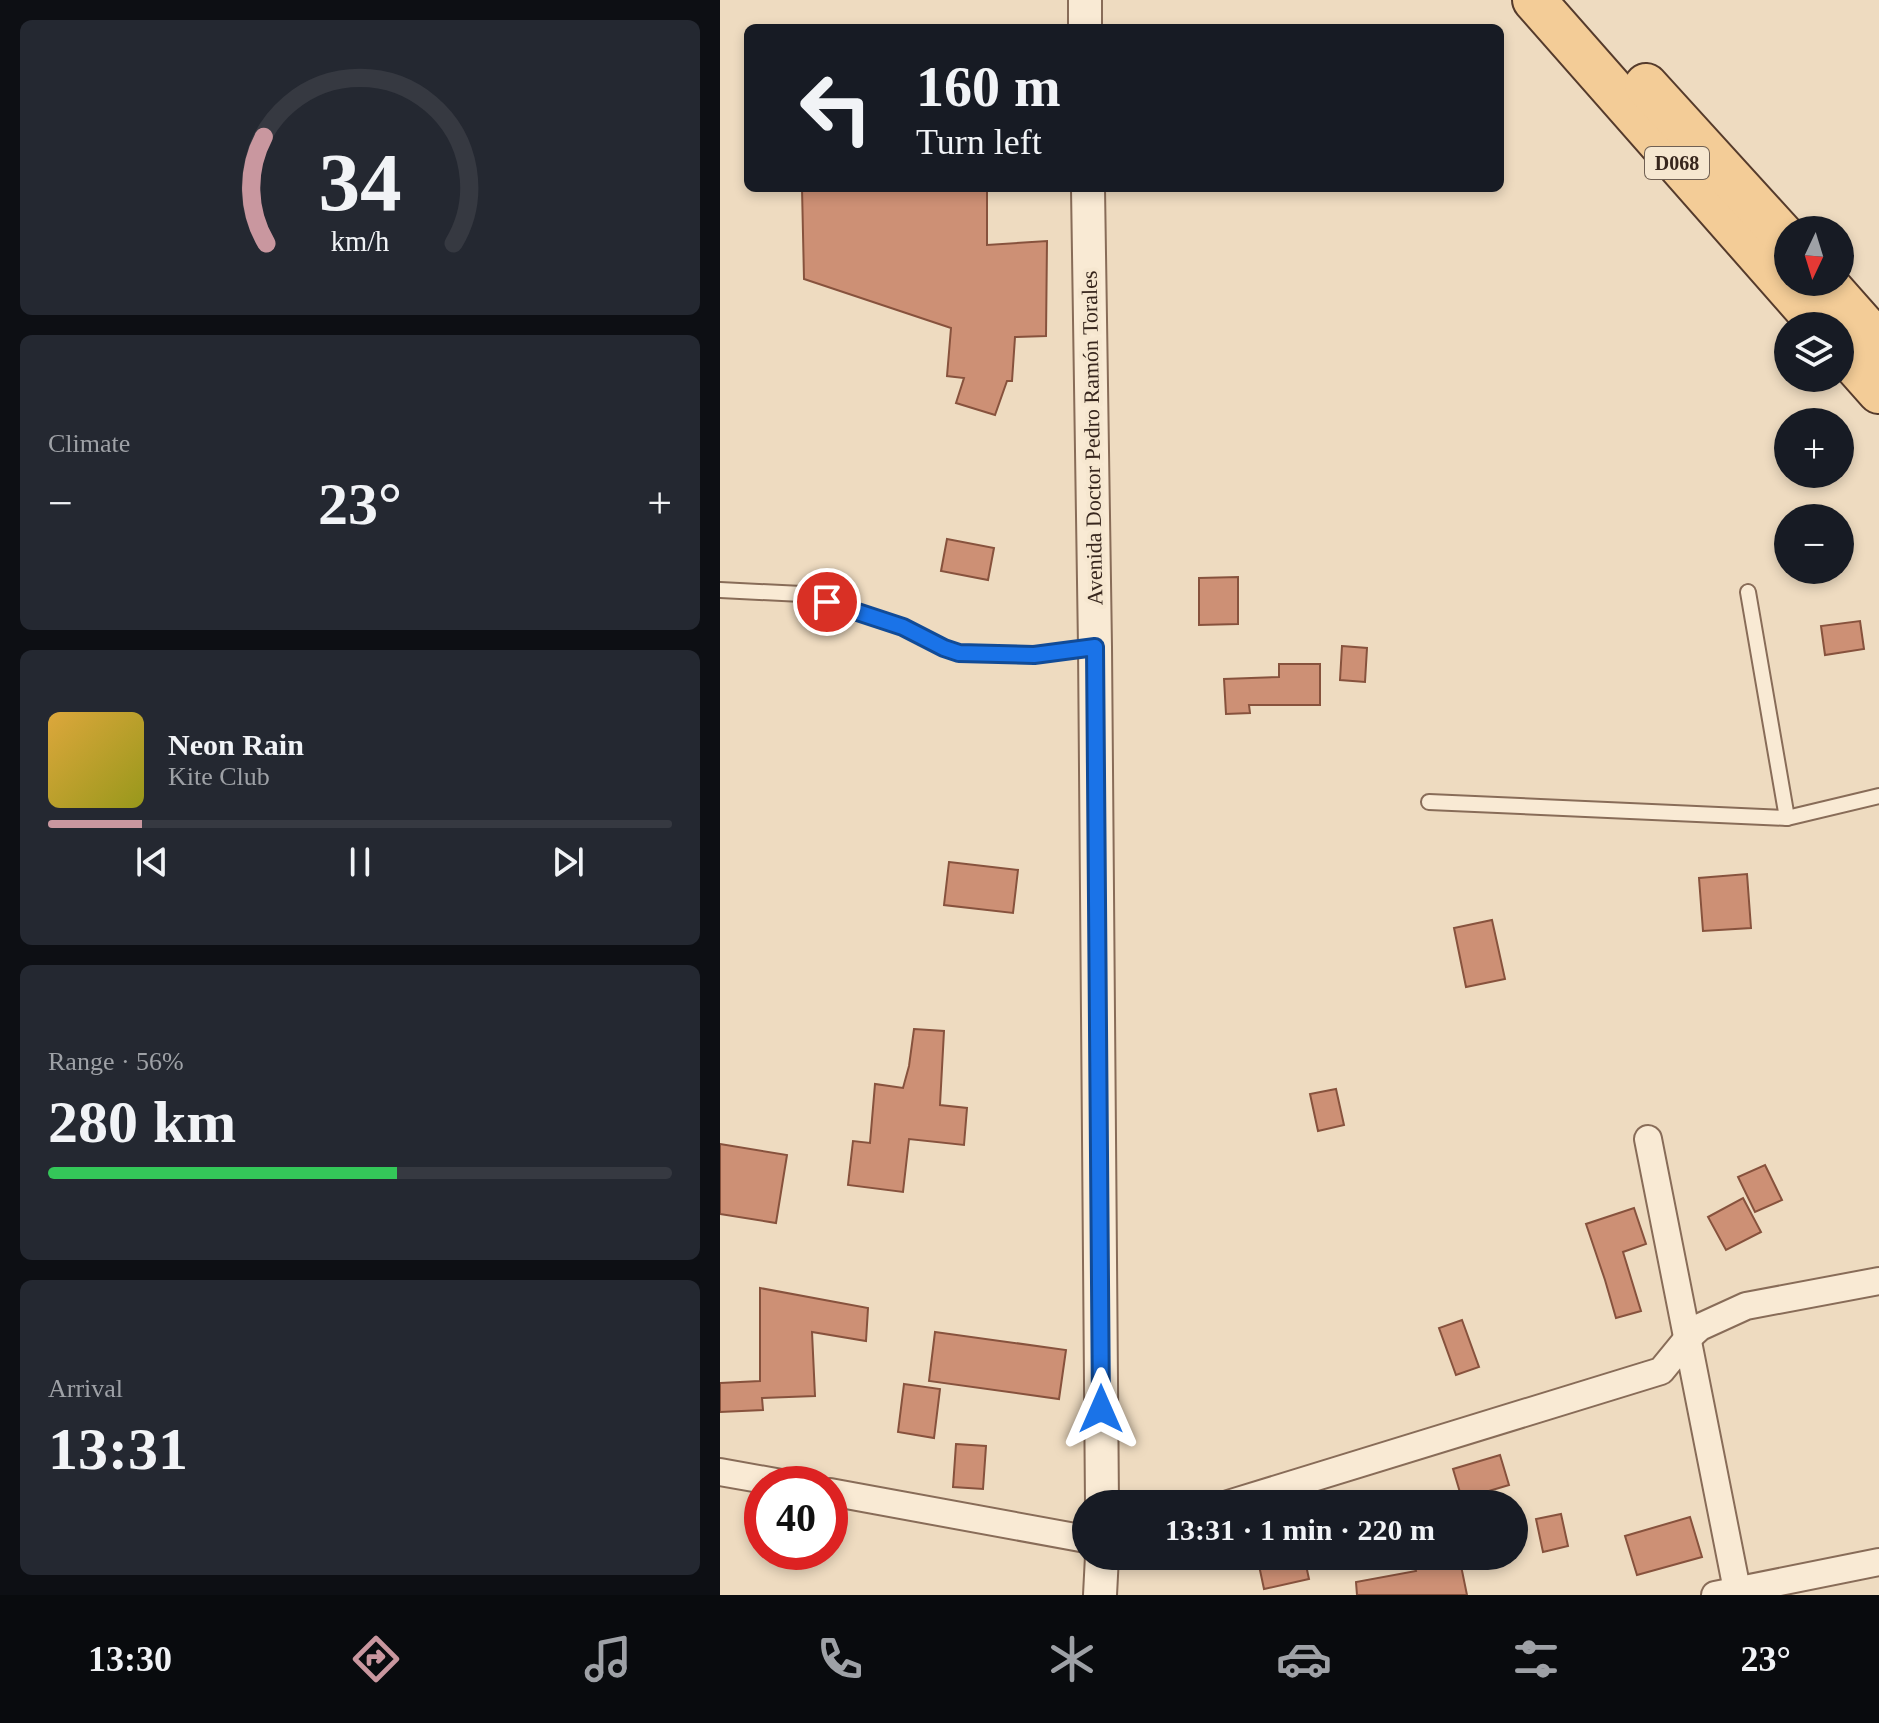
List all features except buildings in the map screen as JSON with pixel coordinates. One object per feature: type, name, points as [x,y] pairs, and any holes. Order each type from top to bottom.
[{"type":"main road","name":"D068","points":[[1534,0],[1809,312]]},
{"type":"main road","name":"D068","points":[[1568,0],[1774,226]]},
{"type":"main road","points":[[1837,296],[1879,343]]},
{"type":"main road","points":[[1854,364],[1879,392]]},
{"type":"street","points":[[1085,0],[1085,24]]},
{"type":"street","name":"Avenida Doctor Pedro Ramón Torales","points":[[1088,192],[1102,1490]]},
{"type":"street","points":[[1648,1139],[1688,1338],[1730,1593],[1879,1562]]},
{"type":"street","points":[[1274,1490],[1661,1371],[1700,1327],[1746,1306],[1879,1281]]},
{"type":"street","points":[[720,1472],[744,1476]]},
{"type":"street","points":[[848,1495],[1072,1536]]},
{"type":"street","points":[[1100,1595],[1101,1570]]},
{"type":"lane","points":[[720,590],[802,594],[903,627],[959,653],[1034,655],[1095,647]]},
{"type":"lane","points":[[1748,592],[1787,818]]},
{"type":"lane","points":[[1429,802],[1787,818],[1879,796]]},
{"type":"route","points":[[827,602],[903,627],[959,653],[1034,655],[1095,647],[1101,1409]]}]
